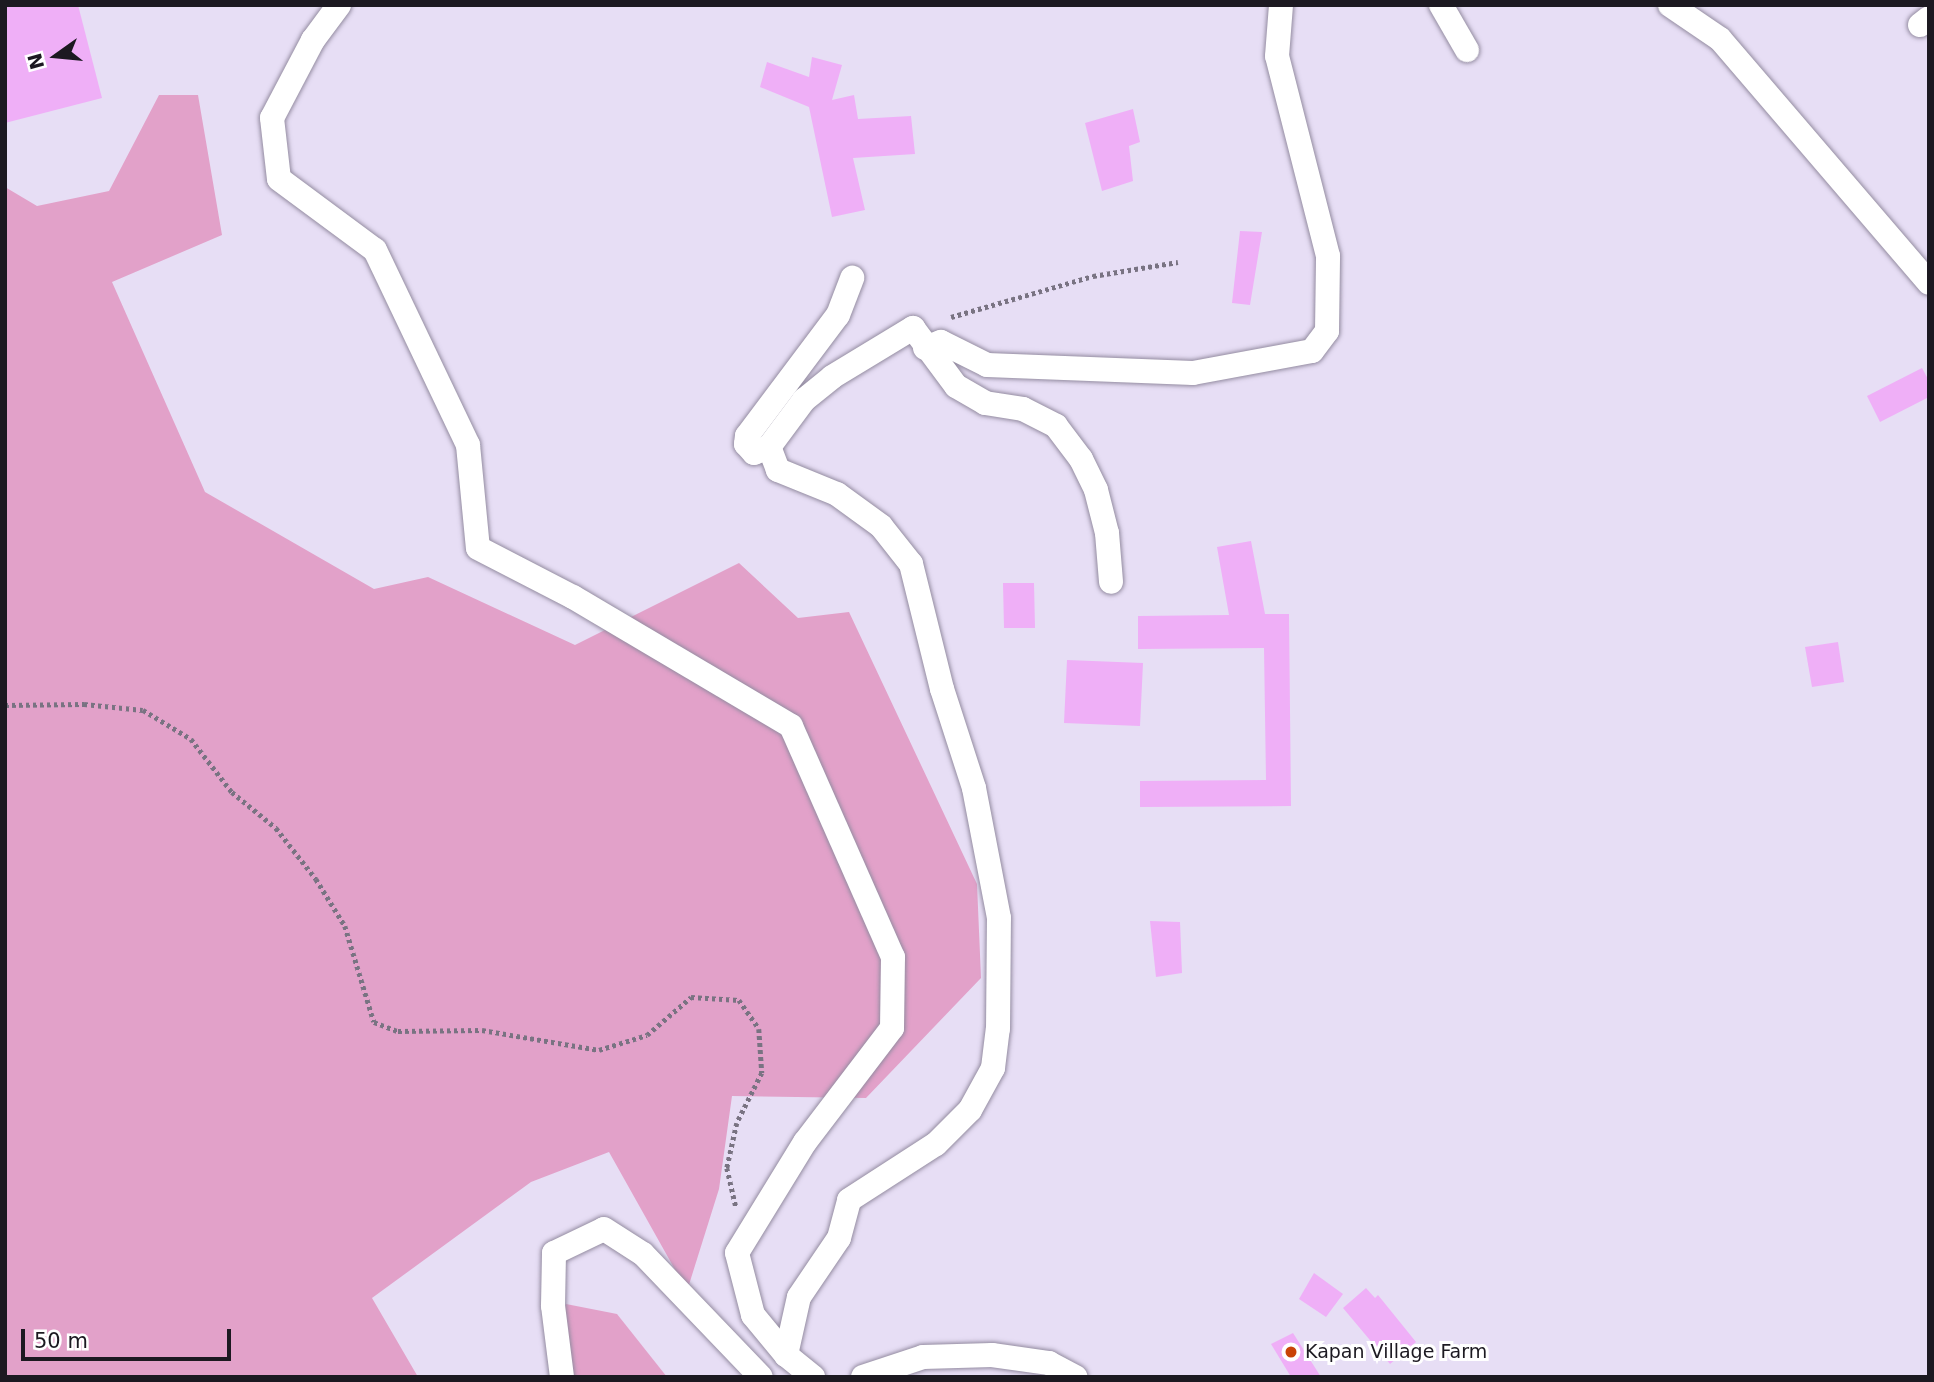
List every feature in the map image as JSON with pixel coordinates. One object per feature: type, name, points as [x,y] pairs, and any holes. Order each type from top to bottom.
[{"type":"street","points":[[339,5],[313,40],[272,118],[279,179],[375,250],[468,445],[478,548],[573,597],[791,726],[893,957],[892,1028],[805,1142],[737,1253],[753,1315],[786,1355],[813,1377]]},
{"type":"street","points":[[852,278],[838,314],[747,436],[746,444],[754,453],[769,447],[804,400],[832,377],[919,338],[941,342],[988,365],[1193,373],[1312,351],[1327,331],[1328,256],[1277,56],[1281,5]]},
{"type":"street","points":[[1441,5],[1467,50]]},
{"type":"street","points":[[1671,5],[1720,39],[1929,283]]},
{"type":"street","points":[[919,338],[956,386],[985,403],[1023,410],[1056,426],[1081,459],[1096,490],[1107,533],[1111,582]]},
{"type":"street","points":[[769,447],[778,470],[837,494],[881,526],[911,564],[942,690],[974,788],[999,918],[998,1029],[993,1068],[970,1110],[936,1144],[849,1200],[839,1238],[799,1297],[786,1355]]},
{"type":"street","points":[[562,1377],[553,1306],[554,1253],[604,1229],[643,1254],[761,1377]]},
{"type":"street","points":[[863,1377],[923,1357],[992,1355],[1049,1363],[1075,1377]]},
{"type":"path","points":[[919,338],[1093,276],[1178,262]]},
{"type":"path","points":[[5,705],[84,704],[143,710],[191,739],[232,792],[276,828],[316,879],[345,926],[374,1022],[398,1031],[482,1030],[599,1050],[648,1035],[691,997],[739,1000],[758,1029],[762,1073],[737,1123],[727,1168],[745,1239]]},
{"type":"shaded area","points":[[159,95],[198,95],[222,235],[112,282],[205,492],[374,589],[428,577],[575,645],[739,563],[798,618],[849,612],[977,884],[981,978],[866,1098],[732,1096],[719,1189],[687,1291],[609,1152],[531,1182],[372,1298],[418,1377],[5,1377],[5,187],[37,206],[109,191]]},
{"type":"shaded area","points":[[566,1304],[617,1314],[667,1377],[553,1377],[551,1352]]},
{"type":"building","points":[[5,5],[78,5],[102,98],[5,123]]},
{"type":"building","points":[[812,57],[842,65],[832,100],[854,95],[858,119],[911,116],[915,154],[853,158],[865,210],[832,217],[809,107],[760,87],[767,62],[809,77]]},
{"type":"building","points":[[1133,109],[1140,142],[1129,146],[1133,181],[1102,191],[1085,123]]},
{"type":"building","points":[[1240,231],[1262,232],[1250,305],[1232,303]]},
{"type":"building","points":[[1922,368],[1929,381],[1929,397],[1880,422],[1867,396]]},
{"type":"building","points":[[1251,541],[1265,614],[1289,614],[1291,806],[1140,807],[1140,781],[1266,780],[1264,648],[1138,649],[1138,616],[1229,615],[1217,547]]},
{"type":"building","points":[[1003,583],[1034,583],[1035,628],[1004,628]]},
{"type":"building","points":[[1838,642],[1844,682],[1812,687],[1805,647]]},
{"type":"building","points":[[1067,660],[1143,663],[1140,726],[1064,723]]},
{"type":"building","points":[[1150,921],[1180,922],[1182,973],[1156,977]]},
{"type":"building","points":[[1314,1273],[1343,1294],[1326,1317],[1299,1299]]},
{"type":"building","points":[[1366,1288],[1375,1298],[1378,1295],[1416,1342],[1390,1364],[1343,1308]]},
{"type":"building","name":"Kapan Village Farm","points":[[1293,1333],[1321,1377],[1291,1377],[1271,1344]]},
{"type":"place","name":"Kapan Village Farm","points":[[1291,1352]]}]
